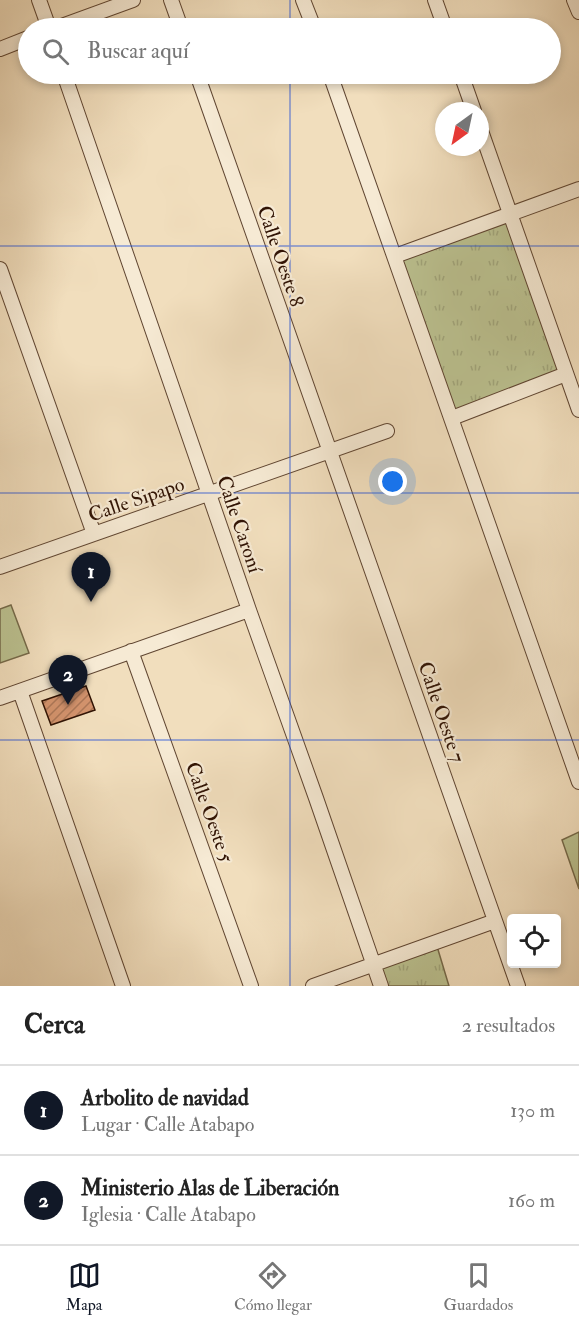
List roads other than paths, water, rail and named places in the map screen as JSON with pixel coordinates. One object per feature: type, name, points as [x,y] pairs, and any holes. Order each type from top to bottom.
[{"type":"street","points":[[39,0],[45,18]]},
{"type":"street","points":[[84,18],[133,0]]},
{"type":"street","points":[[171,0],[177,18]]},
{"type":"street","points":[[303,0],[310,18]]},
{"type":"street","points":[[435,0],[441,18]]},
{"type":"street","points":[[574,0],[579,12]]},
{"type":"street","points":[[0,48],[18,42]]},
{"type":"street","name":"Calle Caroní","points":[[67,84],[381,986]]},
{"type":"street","name":"Calle Oeste 8","points":[[200,84],[329,451]]},
{"type":"street","points":[[334,84],[579,782]]},
{"type":"street","points":[[465,84],[471,102]]},
{"type":"street","points":[[489,154],[579,410]]},
{"type":"street","points":[[395,256],[579,189]]},
{"type":"street","points":[[0,268],[94,534]]},
{"type":"street","points":[[452,418],[566,374]]},
{"type":"street","name":"Calle Sipapo","points":[[0,567],[387,431]]},
{"type":"street","name":"Calle Oeste 7","points":[[329,451],[518,986]]},
{"type":"street","points":[[0,698],[249,610]]},
{"type":"street","name":"Calle Oeste 5","points":[[132,651],[251,986]]},
{"type":"street","points":[[20,691],[123,986]]},
{"type":"street","points":[[313,986],[495,921]]},
{"type":"place","name":"Arbolito de navidad","points":[[91,602]]},
{"type":"place","name":"Ministerio Alas de Liberación","points":[[68,705]]}]
